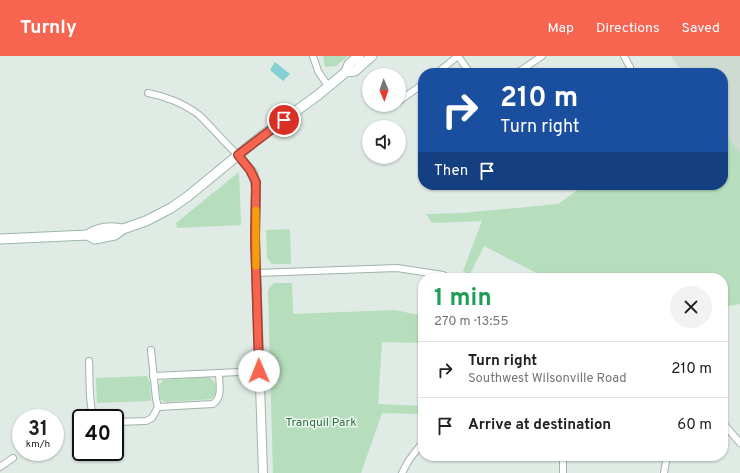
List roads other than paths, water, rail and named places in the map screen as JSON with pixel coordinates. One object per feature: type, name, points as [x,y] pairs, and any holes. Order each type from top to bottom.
[{"type":"main road","points":[[346,72],[349,64],[359,56]]},
{"type":"main road","points":[[0,239],[88,235],[95,239],[115,235],[123,229],[152,218],[175,206],[259,138],[346,72],[355,71],[372,56]]},
{"type":"street","points":[[313,56],[318,71],[328,86]]},
{"type":"street","points":[[443,68],[458,56],[466,68]]},
{"type":"street","points":[[524,68],[542,56]]},
{"type":"street","points":[[624,56],[630,68]]},
{"type":"street","points":[[406,96],[418,88]]},
{"type":"street","points":[[148,93],[159,95],[175,101],[198,115],[226,145],[238,155],[250,170],[256,182],[255,238],[263,473]]},
{"type":"street","points":[[256,273],[398,268],[430,273]]},
{"type":"street","points":[[124,422],[146,421],[152,418],[158,406],[153,376],[151,350]]},
{"type":"street","points":[[89,361],[91,409]]},
{"type":"street","points":[[153,376],[259,371]]},
{"type":"street","points":[[158,406],[213,404],[220,395],[219,373]]},
{"type":"street","points":[[728,429],[740,443]]},
{"type":"street","points":[[402,473],[409,460],[418,448]]},
{"type":"street","points":[[0,466],[12,459]]},
{"type":"street","points":[[563,461],[564,473]]},
{"type":"street","points":[[664,473],[666,461]]},
{"type":"water","points":[[275,62],[290,74],[283,81],[270,70]]},
{"type":"park label","name":"Tranquil Park","points":[[321,423]]}]
